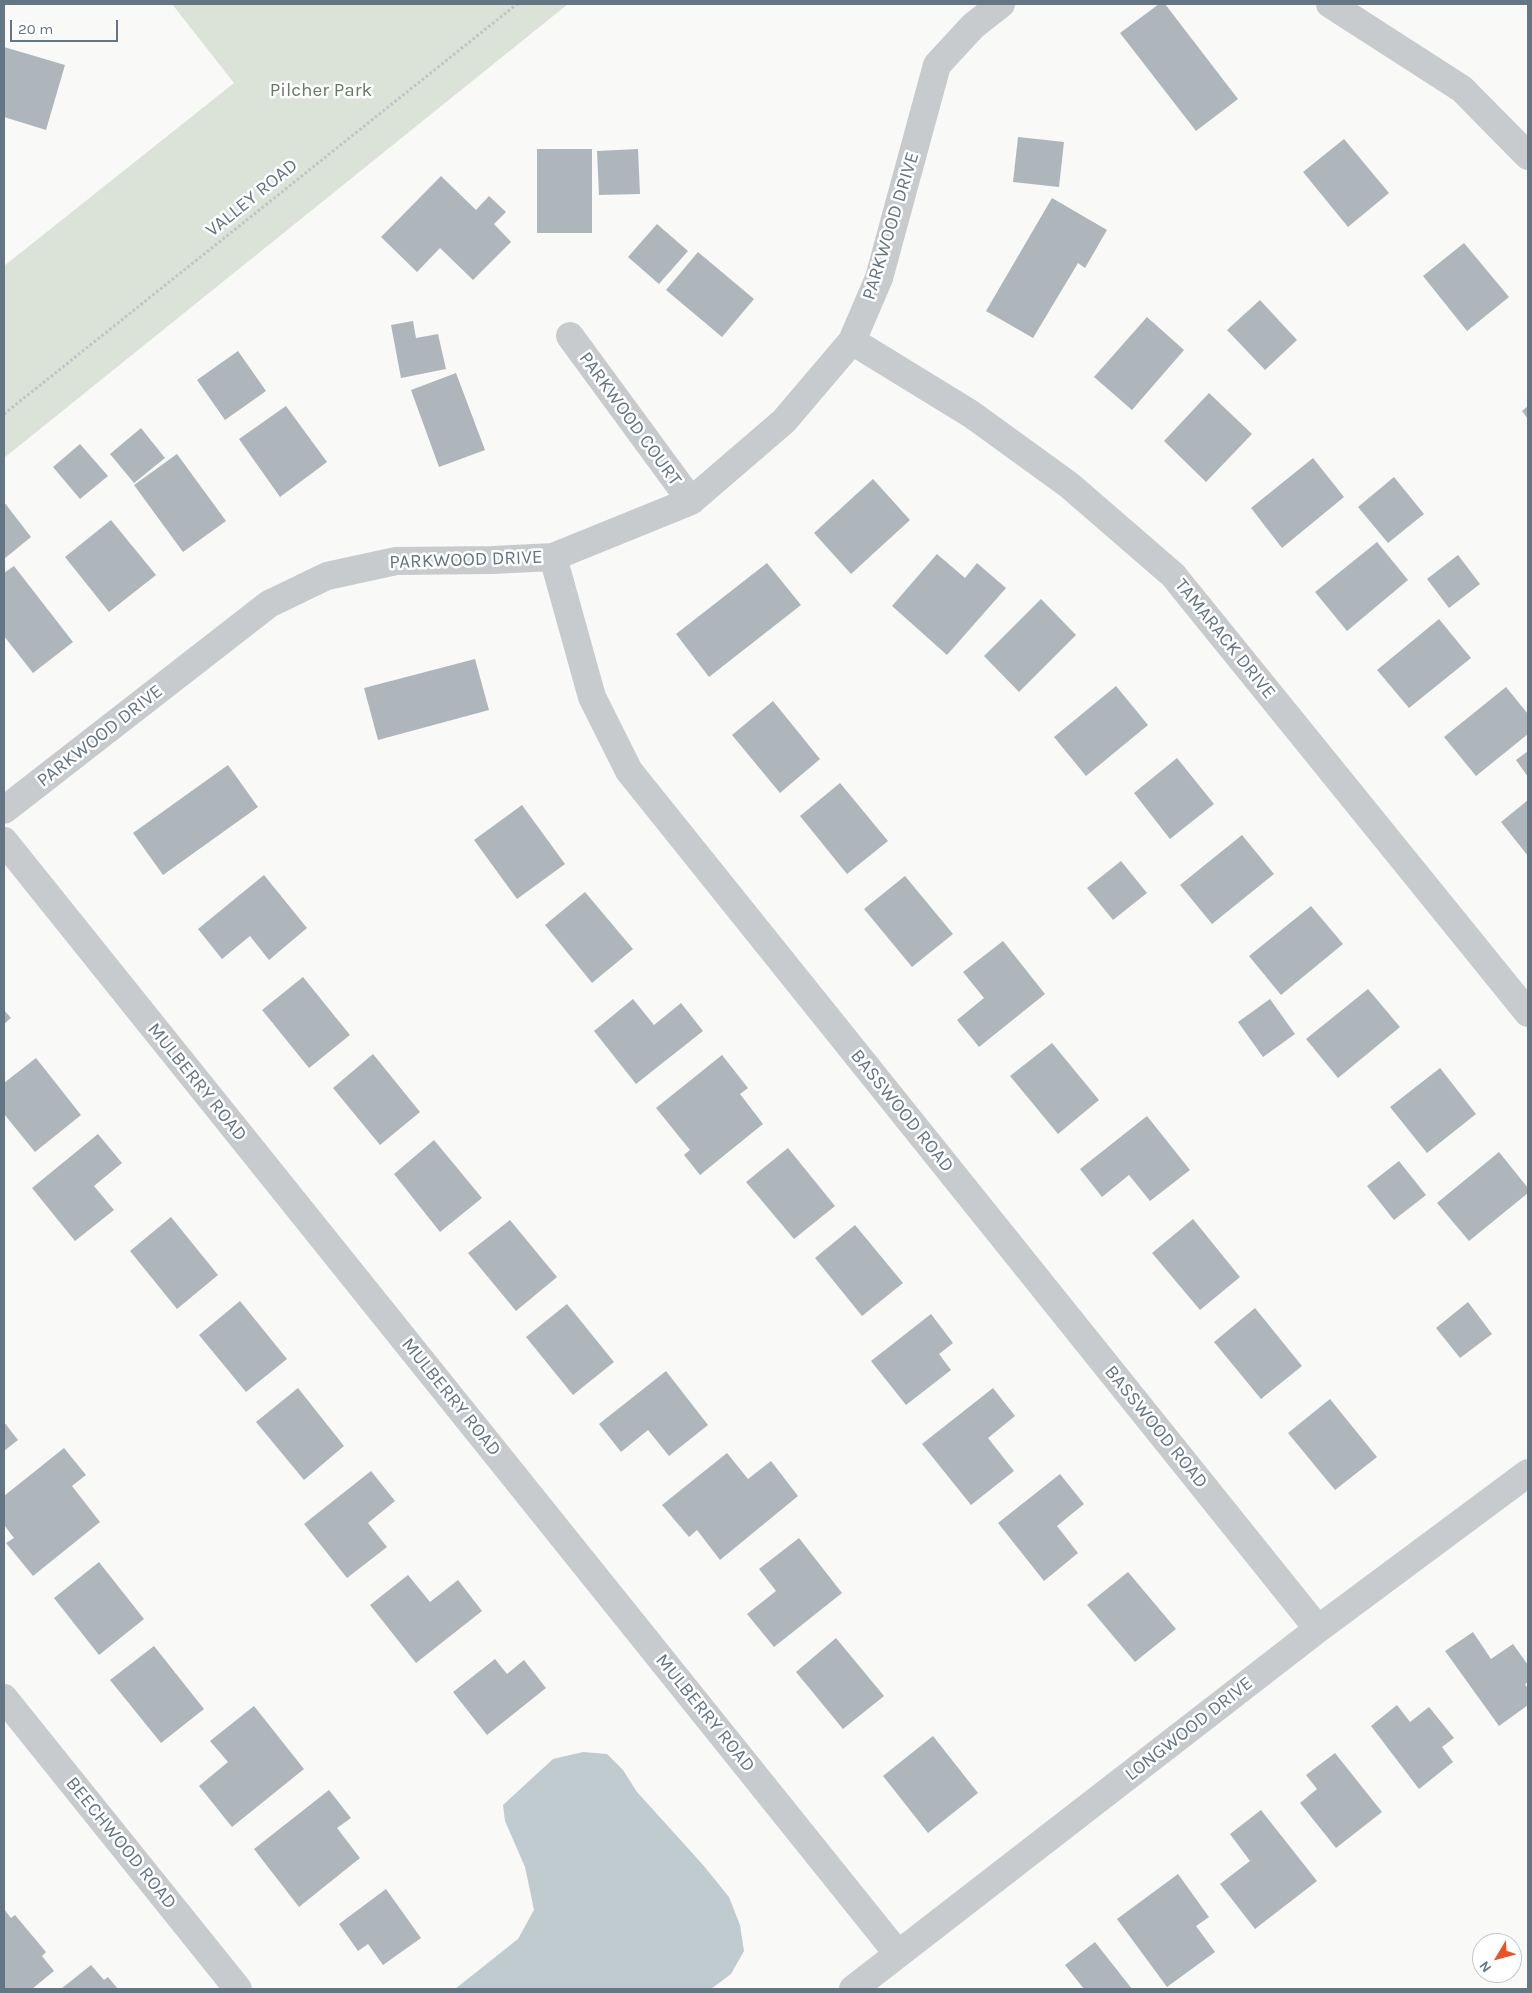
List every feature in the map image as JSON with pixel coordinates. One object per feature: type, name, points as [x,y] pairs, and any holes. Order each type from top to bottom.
[{"type":"street","name":"PARKWOOD DRIVE","points":[[4,810],[269,604],[327,576],[396,561],[552,557],[691,501],[784,422],[852,340],[879,278],[937,65],[973,26],[1001,4]]},
{"type":"street","points":[[1330,4],[1462,89],[1528,156]]},
{"type":"street","name":"PARKWOOD COURT","points":[[570,336],[691,501]]},
{"type":"street","name":"TAMARACK DRIVE","points":[[852,340],[971,414],[1062,479],[1174,575],[1528,1013]]},
{"type":"street","name":"BASSWOOD ROAD","points":[[552,557],[592,696],[629,771],[1318,1630]]},
{"type":"street","name":"MULBERRY ROAD","points":[[4,841],[898,1954]]},
{"type":"street","name":"LONGWOOD DRIVE","points":[[852,1989],[1318,1630],[1528,1473]]},
{"type":"street","name":"BEECHWOOD ROAD","points":[[4,1698],[238,1989]]},
{"type":"path","name":"VALLEY ROAD","points":[[4,414],[517,4]]},
{"type":"green space","name":"Pilcher Park","points":[[172,4],[568,4],[4,458],[4,266],[234,83]]},
{"type":"shaded area","points":[[583,1752],[607,1754],[623,1770],[637,1792],[704,1866],[729,1897],[740,1925],[744,1951],[731,1974],[711,1989],[455,1989],[518,1939],[534,1910],[525,1867],[505,1821],[503,1805],[553,1759]]},
{"type":"building","points":[[1159,4],[1165,4],[1238,99],[1196,131],[1120,33]]},
{"type":"building","points":[[4,47],[65,65],[46,130],[4,117]]},
{"type":"building","points":[[1018,137],[1064,142],[1059,187],[1013,182]]},
{"type":"building","points":[[1344,139],[1389,193],[1348,227],[1303,172]]},
{"type":"building","points":[[537,149],[592,149],[592,233],[537,233]]},
{"type":"building","points":[[638,149],[640,194],[599,195],[597,151]]},
{"type":"building","points":[[441,176],[476,210],[489,196],[506,212],[494,224],[511,242],[473,280],[440,248],[417,272],[381,237]]},
{"type":"building","points":[[1052,198],[1107,230],[1085,268],[1078,263],[1033,338],[986,311]]},
{"type":"building","points":[[657,224],[688,251],[659,284],[628,257]]},
{"type":"building","points":[[1464,243],[1509,297],[1467,331],[1423,276]]},
{"type":"building","points":[[698,252],[754,299],[722,337],[666,290]]},
{"type":"building","points":[[1260,300],[1297,340],[1265,370],[1227,330]]},
{"type":"building","points":[[1147,317],[1184,350],[1132,410],[1094,377]]},
{"type":"building","points":[[413,321],[416,338],[438,334],[446,369],[401,378],[391,325]]},
{"type":"building","points":[[238,351],[266,391],[225,420],[197,380]]},
{"type":"building","points":[[456,373],[485,450],[439,467],[411,390]]},
{"type":"building","points":[[1209,393],[1252,434],[1206,482],[1164,441]]},
{"type":"building","points":[[286,406],[327,462],[280,497],[239,439]]},
{"type":"building","points":[[1528,406],[1528,419],[1522,411]]},
{"type":"building","points":[[141,428],[165,458],[134,483],[110,454]]},
{"type":"building","points":[[80,444],[108,476],[80,499],[53,467]]},
{"type":"building","points":[[177,454],[226,521],[183,552],[134,485]]},
{"type":"building","points":[[1313,458],[1344,497],[1282,548],[1251,508]]},
{"type":"building","points":[[1394,477],[1424,514],[1388,543],[1358,507]]},
{"type":"building","points":[[873,479],[910,520],[851,574],[814,533]]},
{"type":"building","points":[[4,502],[31,537],[4,559]]},
{"type":"building","points":[[111,520],[156,575],[109,612],[65,557]]},
{"type":"building","points":[[1377,542],[1408,580],[1347,631],[1315,592]]},
{"type":"building","points":[[937,554],[965,578],[977,563],[1006,588],[947,655],[892,606]]},
{"type":"building","points":[[1458,555],[1480,584],[1449,608],[1427,579]]},
{"type":"building","points":[[767,563],[801,605],[709,677],[676,634]]},
{"type":"building","points":[[14,566],[73,642],[33,673],[4,636],[4,573]]},
{"type":"building","points":[[1041,599],[1076,635],[1019,692],[984,656]]},
{"type":"building","points":[[1439,619],[1471,658],[1409,708],[1377,670]]},
{"type":"building","points":[[475,659],[489,710],[378,740],[364,688]]},
{"type":"building","points":[[1116,686],[1148,725],[1086,776],[1054,737]]},
{"type":"building","points":[[1506,687],[1528,714],[1528,734],[1476,776],[1444,737]]},
{"type":"building","points":[[773,701],[820,759],[780,793],[732,735]]},
{"type":"building","points":[[1528,751],[1528,777],[1516,760]]},
{"type":"building","points":[[1177,758],[1214,804],[1170,839],[1134,793]]},
{"type":"building","points":[[228,765],[258,807],[163,875],[133,833]]},
{"type":"building","points":[[840,783],[888,841],[847,874],[800,816]]},
{"type":"building","points":[[1528,800],[1528,856],[1501,822]]},
{"type":"building","points":[[522,805],[565,864],[517,899],[474,840]]},
{"type":"building","points":[[1242,835],[1274,874],[1212,924],[1180,885]]},
{"type":"building","points":[[1121,861],[1147,893],[1113,920],[1087,888]]},
{"type":"building","points":[[264,875],[307,928],[269,960],[250,936],[222,959],[198,929]]},
{"type":"building","points":[[905,876],[953,934],[912,967],[864,909]]},
{"type":"building","points":[[585,892],[633,949],[592,983],[545,925]]},
{"type":"building","points":[[1311,906],[1343,944],[1281,995],[1249,956]]},
{"type":"building","points":[[1003,941],[1045,994],[979,1047],[957,1020],[984,998],[963,972]]},
{"type":"building","points":[[303,977],[350,1035],[309,1068],[262,1010]]},
{"type":"building","points":[[1368,989],[1400,1027],[1338,1078],[1306,1039]]},
{"type":"building","points":[[633,999],[654,1025],[681,1003],[703,1031],[636,1084],[594,1031]]},
{"type":"building","points":[[1270,999],[1295,1034],[1263,1057],[1238,1022]]},
{"type":"building","points":[[4,1010],[11,1018],[4,1024]]},
{"type":"building","points":[[1052,1043],[1099,1100],[1058,1134],[1010,1076]]},
{"type":"building","points":[[373,1054],[420,1112],[380,1145],[333,1088]]},
{"type":"building","points":[[722,1055],[748,1088],[740,1094],[763,1124],[700,1175],[684,1155],[690,1150],[656,1108]]},
{"type":"building","points":[[36,1058],[81,1115],[35,1152],[4,1114],[4,1083]]},
{"type":"building","points":[[1440,1068],[1476,1114],[1427,1153],[1390,1107]]},
{"type":"building","points":[[1147,1116],[1190,1170],[1150,1201],[1129,1175],[1102,1197],[1080,1169]]},
{"type":"building","points":[[98,1134],[122,1163],[94,1186],[114,1210],[75,1241],[32,1188]]},
{"type":"building","points":[[434,1140],[482,1198],[440,1232],[394,1174]]},
{"type":"building","points":[[788,1148],[835,1206],[794,1239],[746,1182]]},
{"type":"building","points":[[1499,1152],[1528,1188],[1528,1193],[1469,1241],[1437,1203]]},
{"type":"building","points":[[1399,1161],[1426,1195],[1394,1220],[1367,1186]]},
{"type":"building","points":[[171,1217],[218,1275],[177,1309],[130,1251]]},
{"type":"building","points":[[1193,1219],[1240,1277],[1200,1310],[1152,1253]]},
{"type":"building","points":[[510,1220],[557,1277],[516,1311],[468,1253]]},
{"type":"building","points":[[855,1225],[903,1283],[862,1316],[815,1258]]},
{"type":"building","points":[[240,1301],[287,1359],[246,1392],[199,1335]]},
{"type":"building","points":[[1468,1302],[1492,1334],[1460,1358],[1436,1328]]},
{"type":"building","points":[[567,1304],[614,1362],[573,1395],[526,1337]]},
{"type":"building","points":[[1255,1308],[1302,1366],[1261,1399],[1214,1342]]},
{"type":"building","points":[[931,1314],[953,1343],[939,1354],[951,1370],[906,1405],[871,1361]]},
{"type":"building","points":[[666,1371],[708,1425],[669,1456],[648,1430],[621,1452],[599,1424]]},
{"type":"building","points":[[298,1388],[344,1446],[304,1480],[256,1422]]},
{"type":"building","points":[[993,1388],[1015,1416],[988,1438],[1014,1471],[971,1505],[922,1444]]},
{"type":"building","points":[[1330,1399],[1377,1457],[1335,1490],[1288,1433]]},
{"type":"building","points":[[4,1422],[18,1440],[4,1451]]},
{"type":"building","points":[[64,1448],[86,1475],[72,1486],[100,1522],[33,1576],[6,1543],[14,1538],[4,1525],[4,1496]]},
{"type":"building","points":[[727,1453],[748,1479],[771,1461],[798,1496],[720,1560],[697,1530],[689,1537],[662,1505]]},
{"type":"building","points":[[371,1471],[395,1501],[368,1523],[387,1547],[347,1578],[304,1524]]},
{"type":"building","points":[[1060,1474],[1084,1504],[1057,1526],[1078,1553],[1044,1581],[998,1523]]},
{"type":"building","points":[[799,1538],[842,1593],[774,1647],[747,1614],[776,1591],[759,1569]]},
{"type":"building","points":[[99,1562],[144,1619],[99,1655],[54,1598]]},
{"type":"building","points":[[1128,1572],[1176,1629],[1135,1662],[1087,1605]]},
{"type":"building","points":[[408,1575],[430,1602],[458,1580],[482,1611],[416,1663],[370,1605]]},
{"type":"building","points":[[1473,1632],[1491,1659],[1513,1644],[1528,1665],[1528,1682],[1525,1684],[1528,1689],[1528,1705],[1499,1726],[1445,1651]]},
{"type":"building","points":[[836,1638],[884,1696],[843,1729],[796,1672]]},
{"type":"building","points":[[154,1646],[204,1709],[161,1743],[110,1680]]},
{"type":"building","points":[[495,1659],[507,1674],[524,1660],[546,1688],[487,1735],[453,1692]]},
{"type":"building","points":[[1397,1705],[1410,1722],[1429,1707],[1454,1738],[1442,1747],[1453,1762],[1419,1789],[1371,1726]]},
{"type":"building","points":[[254,1706],[304,1769],[232,1827],[199,1786],[228,1762],[210,1741]]},
{"type":"building","points":[[933,1736],[978,1793],[928,1833],[883,1776]]},
{"type":"building","points":[[1335,1753],[1382,1812],[1336,1848],[1300,1803],[1317,1789],[1306,1775]]},
{"type":"building","points":[[329,1790],[351,1818],[337,1828],[360,1858],[299,1907],[254,1849]]},
{"type":"building","points":[[1261,1810],[1317,1881],[1255,1929],[1220,1884],[1250,1861],[1230,1834]]},
{"type":"building","points":[[1178,1874],[1209,1917],[1196,1926],[1215,1952],[1167,1987],[1117,1919]]},
{"type":"building","points":[[386,1889],[421,1938],[383,1965],[368,1944],[358,1951],[339,1924]]},
{"type":"building","points":[[4,1909],[11,1918],[15,1915],[46,1952],[42,1956],[54,1971],[32,1989],[4,1989]]},
{"type":"building","points":[[1095,1942],[1132,1989],[1084,1989],[1065,1965]]},
{"type":"building","points":[[91,1965],[104,1980],[108,1977],[118,1989],[61,1989]]}]
